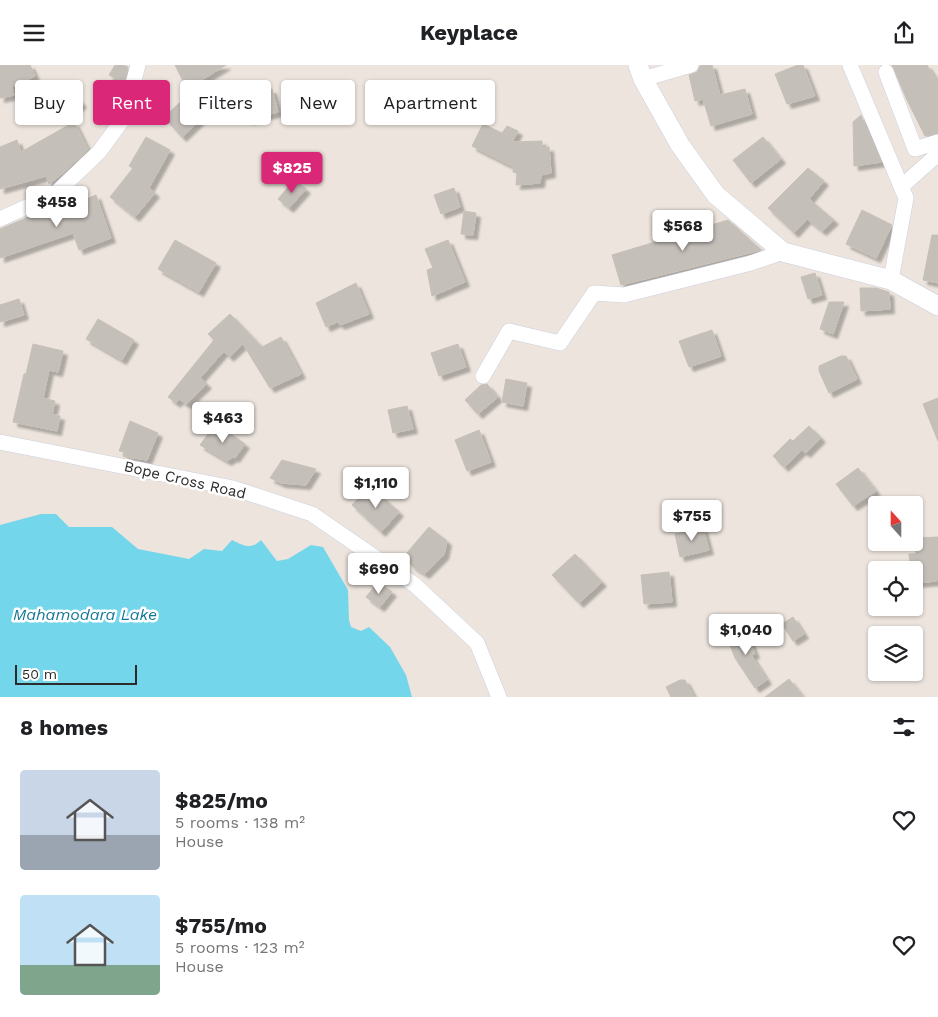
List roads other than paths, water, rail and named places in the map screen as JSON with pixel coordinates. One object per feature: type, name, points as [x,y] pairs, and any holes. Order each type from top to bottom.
[{"type":"street","points":[[0,219],[55,194],[99,152],[124,118],[138,65]]},
{"type":"street","points":[[691,65],[641,72],[680,145],[716,195],[783,252],[891,280],[938,306]]},
{"type":"street","points":[[850,65],[906,198],[891,280]]},
{"type":"street","points":[[886,72],[915,149],[938,142]]},
{"type":"street","points":[[901,187],[938,154]]},
{"type":"street","points":[[483,376],[509,331],[560,343],[594,293],[624,295],[751,263],[783,252]]},
{"type":"street","name":"Bope Cross Road","points":[[0,441],[232,488],[312,514],[415,585],[477,643],[499,697]]},
{"type":"water","name":"Mahamodara Lake","points":[[41,514],[56,514],[69,527],[112,527],[138,549],[189,559],[204,549],[222,551],[232,540],[251,546],[261,540],[277,561],[288,559],[311,545],[323,547],[348,590],[351,627],[361,631],[369,627],[390,647],[406,675],[412,697],[0,697],[0,525]]}]
